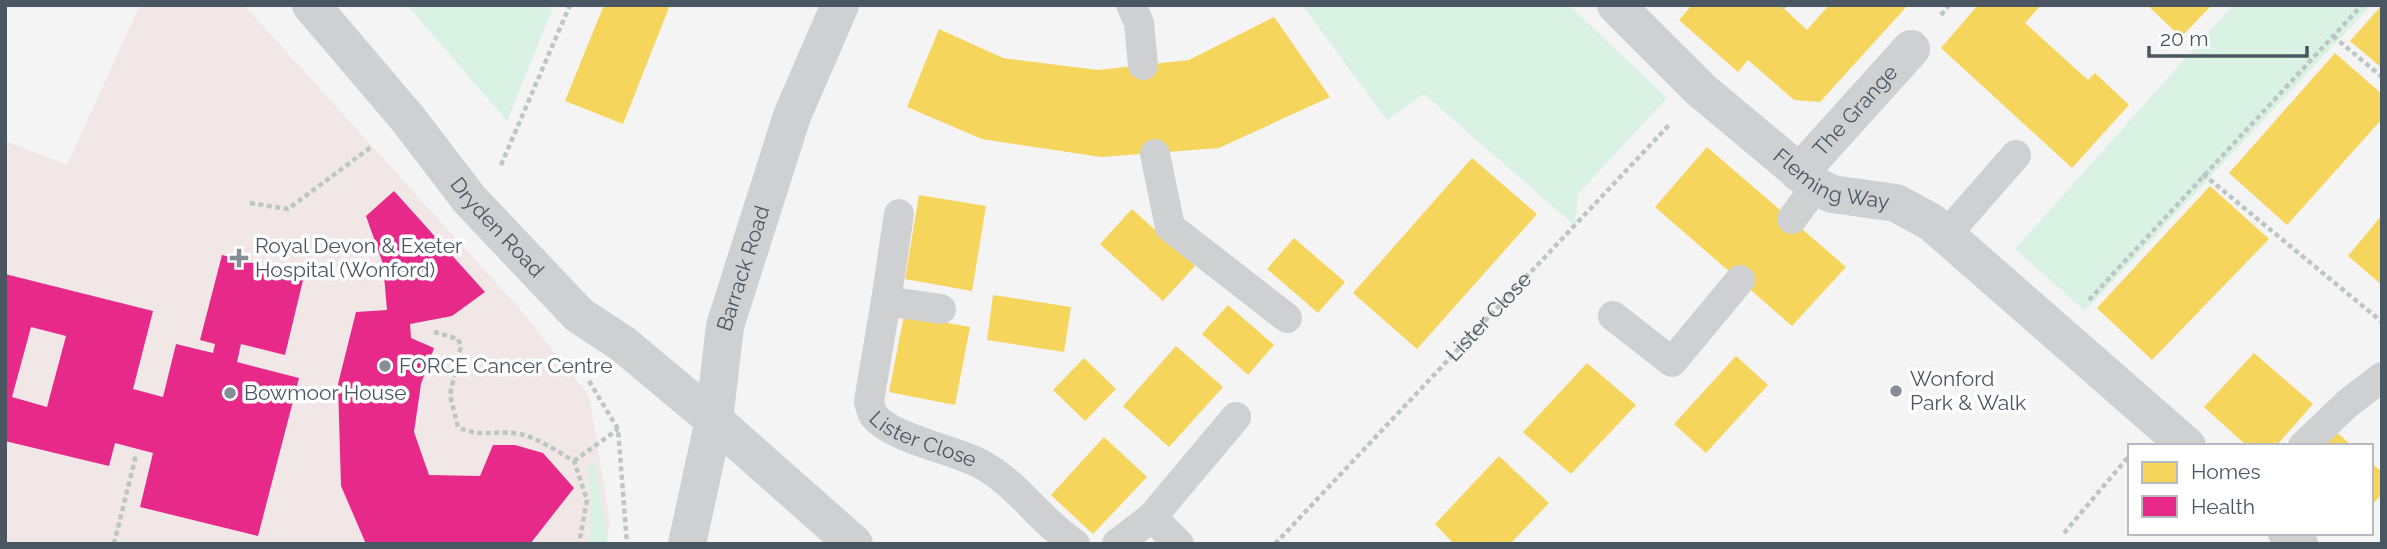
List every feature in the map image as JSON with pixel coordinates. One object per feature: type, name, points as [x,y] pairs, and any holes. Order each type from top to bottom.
[{"type":"street","name":"Dryden Road","points":[[311,5],[408,119],[470,201],[579,315],[623,344],[714,420],[854,544]]},
{"type":"street","name":"Barrack Road","points":[[687,544],[714,420],[725,326],[792,116],[840,5]]},
{"type":"street","name":"Fleming Way","points":[[1616,5],[1702,90],[1807,180],[1832,194],[1896,203],[1931,222],[2185,444]]},
{"type":"street","name":"The Grange","points":[[1807,180],[1912,49]]},
{"type":"lane","points":[[1131,5],[1139,23],[1143,65]]},
{"type":"lane","points":[[1155,154],[1170,227],[1287,318]]},
{"type":"lane","points":[[1946,235],[2016,155]]},
{"type":"lane","points":[[1792,219],[1807,180]]},
{"type":"lane","name":"Lister Close","points":[[899,214],[869,401],[874,415],[892,429],[981,464],[1011,484],[1059,533],[1075,544]]},
{"type":"lane","points":[[1613,316],[1672,362],[1740,280]]},
{"type":"lane","points":[[886,301],[942,309]]},
{"type":"lane","points":[[2305,444],[2347,404],[2382,377]]},
{"type":"lane","points":[[1117,544],[1152,517],[1236,417]]},
{"type":"lane","points":[[1152,517],[1179,544]]},
{"type":"path","points":[[470,201],[499,169],[570,5]]},
{"type":"path","points":[[2058,334],[2362,5]]},
{"type":"path","points":[[2333,36],[2382,77]]},
{"type":"path","name":"Lister Close","points":[[1275,544],[1702,90]]},
{"type":"path","points":[[250,202],[288,209],[358,158]]},
{"type":"path","points":[[2203,174],[2382,322]]},
{"type":"path","points":[[434,332],[458,339],[461,346],[450,395],[458,427],[469,433],[513,433],[532,438],[574,461],[587,500],[579,544]]},
{"type":"path","points":[[574,461],[618,429]]},
{"type":"path","points":[[114,544],[136,454]]},
{"type":"path","points":[[2064,533],[2128,457]]},
{"type":"shaded area","name":"Royal Devon & Exeter Hospital (Wonford)","points":[[140,5],[244,5],[519,308],[589,396],[610,523],[605,544],[5,544],[5,141],[67,165]]},
{"type":"green space","points":[[407,5],[547,5],[552,10],[507,121]]},
{"type":"green space","points":[[1302,5],[1569,5],[1667,98],[1578,194],[1575,226],[1424,94],[1387,120]]},
{"type":"green space","points":[[2233,5],[2371,5],[2085,311],[2015,249]]},
{"type":"green space","points":[[595,461],[608,544],[588,544],[592,505],[588,468]]},
{"type":"building: Homes","points":[[604,5],[670,5],[623,124],[565,101]]},
{"type":"building: Homes","points":[[1692,5],[1780,5],[1807,30],[1829,5],[1908,5],[1820,102],[1794,100],[1748,60],[1738,72],[1679,20]]},
{"type":"building: Homes","points":[[1978,5],[2041,5],[2025,23],[2088,80],[2095,73],[2129,105],[2072,168],[1941,48]]},
{"type":"building: Homes","points":[[2147,5],[2212,5],[2181,37]]},
{"type":"building: Homes","points":[[2382,5],[2382,68],[2350,41]]},
{"type":"building: Homes","points":[[1274,17],[1330,97],[1219,148],[1101,157],[982,139],[907,107],[939,29],[1003,58],[1098,70],[1189,60]]},
{"type":"building: Homes","points":[[2335,53],[2382,94],[2382,119],[2287,225],[2229,173]]},
{"type":"building: Homes","points":[[1707,147],[1846,267],[1792,326],[1655,207]]},
{"type":"building: Homes","points":[[1472,158],[1537,214],[1417,349],[1353,293]]},
{"type":"building: Homes","points":[[2210,186],[2269,239],[2152,360],[2097,308]]},
{"type":"building: Homes","points":[[919,195],[986,206],[972,291],[905,279]]},
{"type":"building: Homes","points":[[1132,209],[1195,266],[1163,301],[1100,244]]},
{"type":"building: Homes","points":[[2382,215],[2382,285],[2348,256]]},
{"type":"building: Homes","points":[[1294,238],[1345,282],[1318,313],[1267,269]]},
{"type":"building: Homes","points":[[993,295],[1071,307],[1064,352],[987,340]]},
{"type":"building: Homes","points":[[1228,305],[1274,345],[1248,375],[1202,334]]},
{"type":"building: Homes","points":[[904,315],[970,327],[955,405],[889,392]]},
{"type":"building: Homes","points":[[1176,346],[1223,387],[1169,447],[1123,406]]},
{"type":"building: Homes","points":[[2254,353],[2313,404],[2278,444],[2245,444],[2204,407]]},
{"type":"building: Homes","points":[[1736,356],[1768,385],[1706,453],[1674,424]]},
{"type":"building: Homes","points":[[1084,358],[1116,389],[1085,421],[1053,390]]},
{"type":"building: Homes","points":[[1587,363],[1636,405],[1571,474],[1523,432]]},
{"type":"building: Homes","points":[[2332,428],[2350,444],[2319,444]]},
{"type":"building: Homes","points":[[1104,437],[1147,477],[1093,534],[1051,495]]},
{"type":"building: Homes","points":[[1499,456],[1549,503],[1510,544],[1454,544],[1435,524]]},
{"type":"building: Homes","points":[[2373,465],[2382,472],[2382,494],[2373,504]]},
{"type":"building: Health","name":"FORCE Cancer Centre","points":[[394,191],[485,292],[452,316],[410,324],[411,338],[434,348],[421,384],[414,432],[429,475],[480,476],[493,445],[515,445],[543,453],[574,488],[530,544],[366,544],[341,486],[338,384],[356,312],[387,310],[383,264],[366,216]]},
{"type":"building: Health","name":"Bowmoor House","points":[[222,255],[304,276],[285,355],[241,344],[237,362],[299,378],[258,536],[140,507],[153,453],[115,443],[109,466],[5,441],[5,274],[153,311],[133,389],[163,397],[176,344],[213,353],[215,344],[200,340]],"holes":[[[31,327],[66,336],[47,407],[12,397]]]},
{"type":"place","name":"Royal Devon & Exeter Hospital (Wonford)","points":[[239,258]]},
{"type":"place","name":"FORCE Cancer Centre","points":[[385,366]]},
{"type":"place","name":"Wonford Park & Walk","points":[[1896,391]]},
{"type":"place","name":"Bowmoor House","points":[[230,393]]}]
